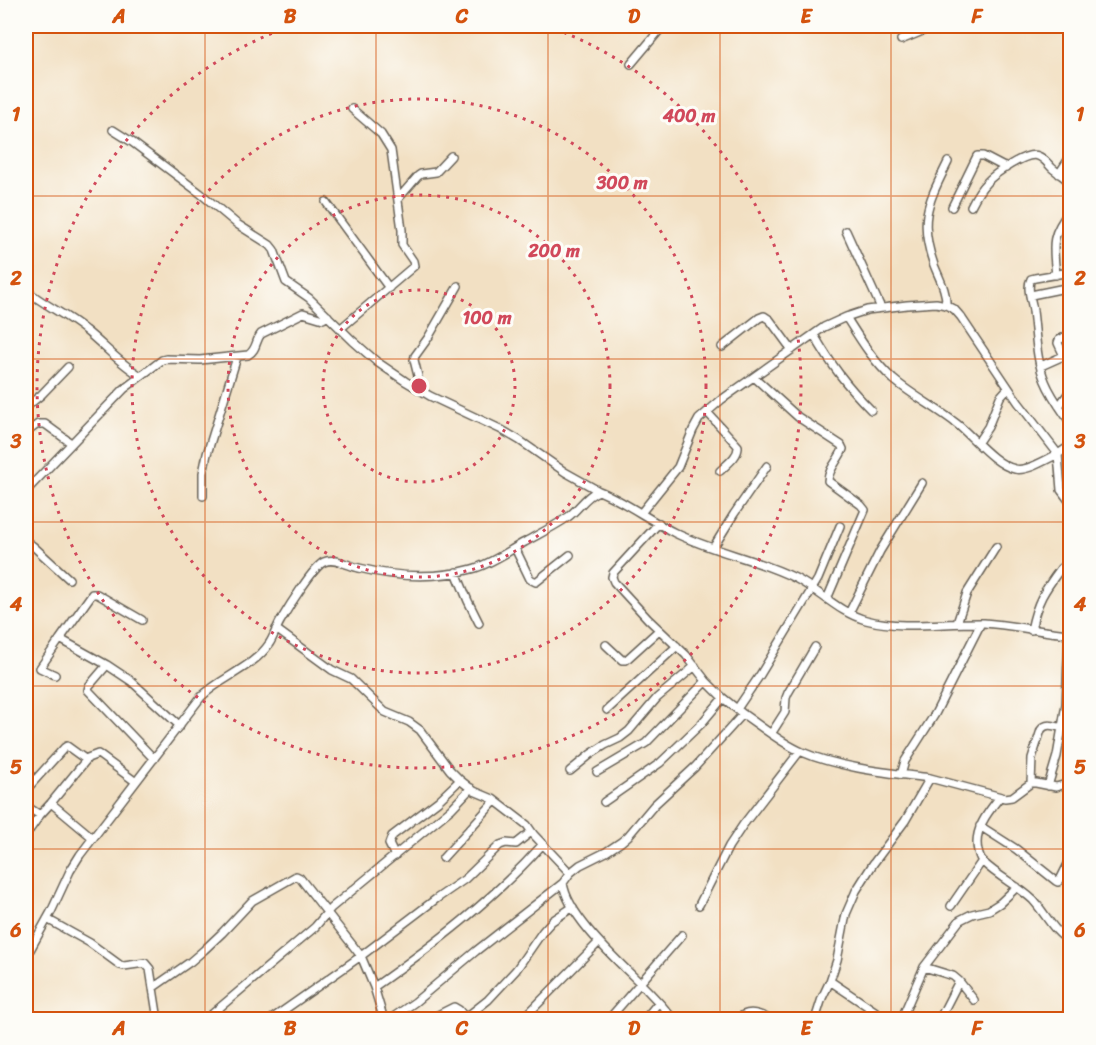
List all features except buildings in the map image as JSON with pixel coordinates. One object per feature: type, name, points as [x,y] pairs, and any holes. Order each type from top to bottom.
[{"type":"street","points":[[631,64],[663,26]]},
{"type":"street","points":[[901,40],[934,26]]},
{"type":"street","points":[[1011,26],[1022,29],[1029,26]]},
{"type":"street","points":[[340,329],[414,266],[402,245],[393,159],[387,142],[352,109]]},
{"type":"street","points":[[112,130],[132,142],[229,218],[270,245],[286,282],[309,298],[377,362],[417,388],[500,429],[565,472],[675,533],[778,570],[864,620],[885,624],[981,623],[1031,630],[1070,632],[1063,728],[1048,786]]},
{"type":"street","points":[[971,206],[978,192],[987,182],[1006,168],[1032,154],[1044,159],[1071,182]]},
{"type":"street","points":[[398,199],[418,176],[436,171],[451,156]]},
{"type":"street","points":[[952,207],[977,156],[983,156],[1006,168]]},
{"type":"street","points":[[1059,174],[1071,157]]},
{"type":"street","points":[[946,305],[945,291],[933,263],[927,241],[925,223],[932,195],[948,162]]},
{"type":"street","points":[[326,202],[389,288]]},
{"type":"street","points":[[1056,275],[1053,245],[1055,235],[1071,211]]},
{"type":"street","points":[[846,231],[881,308]]},
{"type":"street","points":[[1071,273],[1031,279],[1029,285],[1036,344],[1044,380],[1071,422]]},
{"type":"street","points":[[417,388],[415,356],[458,286]]},
{"type":"street","points":[[1031,295],[1071,287]]},
{"type":"street","points":[[27,295],[71,319],[141,376]]},
{"type":"street","points":[[641,513],[678,467],[699,419],[721,400],[824,327],[846,316],[867,310],[936,303],[954,309],[961,317],[1008,388],[1058,454],[1061,490],[1071,502]]},
{"type":"street","points":[[26,491],[124,389],[158,362],[166,359],[200,360],[248,355],[255,348],[261,334],[298,314],[323,319],[328,316]]},
{"type":"street","points":[[722,347],[764,316],[770,320],[792,350]]},
{"type":"street","points":[[846,316],[868,352],[895,380],[957,424],[1005,465],[1017,470],[1027,469],[1071,446]]},
{"type":"street","points":[[1041,366],[1067,354],[1058,343],[1059,340],[1071,334]]},
{"type":"street","points":[[814,335],[839,376],[871,410]]},
{"type":"street","points":[[203,496],[203,473],[207,454],[237,357]]},
{"type":"street","points":[[26,407],[68,367]]},
{"type":"street","points":[[754,377],[798,417],[841,446],[842,453],[829,474],[828,481],[865,510],[827,599]]},
{"type":"street","points":[[978,442],[988,427],[1000,397],[1008,388]]},
{"type":"street","points":[[1059,406],[1071,391]]},
{"type":"street","points":[[707,412],[738,446],[737,453],[720,471]]},
{"type":"street","points":[[26,421],[28,432],[38,424],[45,424],[71,443]]},
{"type":"street","points":[[713,548],[767,466]]},
{"type":"street","points":[[849,613],[880,551],[922,483]]},
{"type":"street","points":[[26,957],[80,855],[201,697],[209,689],[250,662],[270,643],[276,629],[314,570],[324,562],[335,561],[375,572],[403,575],[434,575],[474,569],[569,516],[593,493],[599,491]]},
{"type":"street","points":[[659,523],[613,573],[614,582],[686,655],[723,699],[771,734],[817,758],[900,775],[930,778],[1000,797],[1012,797],[1031,783],[1056,787],[1071,783]]},
{"type":"street","points":[[389,1020],[415,1002],[484,944],[563,883],[580,865],[621,842],[654,805],[695,767],[740,711],[823,568],[840,526]]},
{"type":"street","points":[[26,541],[69,579]]},
{"type":"street","points":[[957,623],[968,593],[996,547]]},
{"type":"street","points":[[515,548],[530,579],[536,582],[570,555]]},
{"type":"street","points":[[1031,630],[1039,601],[1061,568]]},
{"type":"street","points":[[456,572],[479,623]]},
{"type":"street","points":[[55,675],[40,668],[92,594],[97,594],[142,620]]},
{"type":"street","points":[[900,775],[905,761],[935,714],[981,623]]},
{"type":"street","points":[[276,629],[332,670],[351,679],[385,712],[409,722],[420,730],[460,780],[495,801],[529,827],[531,832],[570,873]]},
{"type":"street","points":[[606,645],[622,660],[626,660],[659,630]]},
{"type":"street","points":[[60,639],[131,681],[180,726]]},
{"type":"street","points":[[607,710],[677,646]]},
{"type":"street","points":[[771,734],[785,712],[788,693],[815,647]]},
{"type":"street","points":[[107,665],[88,690],[154,759]]},
{"type":"street","points":[[570,771],[591,754],[620,738],[657,698],[695,666]]},
{"type":"street","points":[[597,772],[646,743],[706,681]]},
{"type":"street","points":[[604,802],[660,763],[701,724],[723,699]]},
{"type":"street","points":[[1031,783],[1032,758],[1041,730],[1047,725],[1063,728]]},
{"type":"street","points":[[26,790],[65,747],[69,747],[87,759]]},
{"type":"street","points":[[699,905],[729,846],[800,751]]},
{"type":"street","points":[[26,835],[87,759],[95,754],[136,782]]},
{"type":"street","points":[[818,1018],[822,998],[837,960],[846,914],[856,891],[905,821],[930,778]]},
{"type":"street","points":[[395,856],[389,844],[392,836],[438,801],[460,780]]},
{"type":"street","points":[[205,1020],[315,927],[328,912],[451,809],[471,788]]},
{"type":"street","points":[[1000,797],[980,826],[976,845],[982,861],[1035,902],[1050,925],[1071,941]]},
{"type":"street","points":[[443,858],[495,801]]},
{"type":"street","points":[[51,803],[93,838]]},
{"type":"street","points":[[26,806],[40,815]]},
{"type":"street","points":[[980,826],[1016,849],[1058,882],[1071,860]]},
{"type":"street","points":[[270,1020],[465,879],[500,845],[516,844],[531,832]]},
{"type":"street","points":[[374,987],[406,965],[520,870],[543,844]]},
{"type":"street","points":[[951,906],[982,861]]},
{"type":"street","points":[[154,987],[204,950],[252,901],[293,876],[298,876],[361,956],[384,1020]]},
{"type":"street","points":[[563,883],[564,893],[599,942],[674,1020]]},
{"type":"street","points":[[901,1020],[924,967],[960,920],[989,910],[1017,887]]},
{"type":"street","points":[[428,1020],[454,1007],[466,1019],[502,986],[552,921],[573,907]]},
{"type":"street","points":[[47,920],[90,943],[120,965],[145,963],[150,969],[158,1020]]},
{"type":"street","points":[[608,1020],[682,935]]},
{"type":"street","points":[[522,1020],[599,942]]},
{"type":"street","points":[[924,967],[947,973],[959,981],[974,1000]]},
{"type":"street","points":[[830,981],[888,1020]]},
{"type":"street","points":[[939,1020],[959,981]]},
{"type":"street","points":[[644,1020],[658,1003]]},
{"type":"street","points":[[1065,1020],[1071,1003]]},
{"type":"street","points":[[737,1020],[751,1012],[770,1020]]}]
